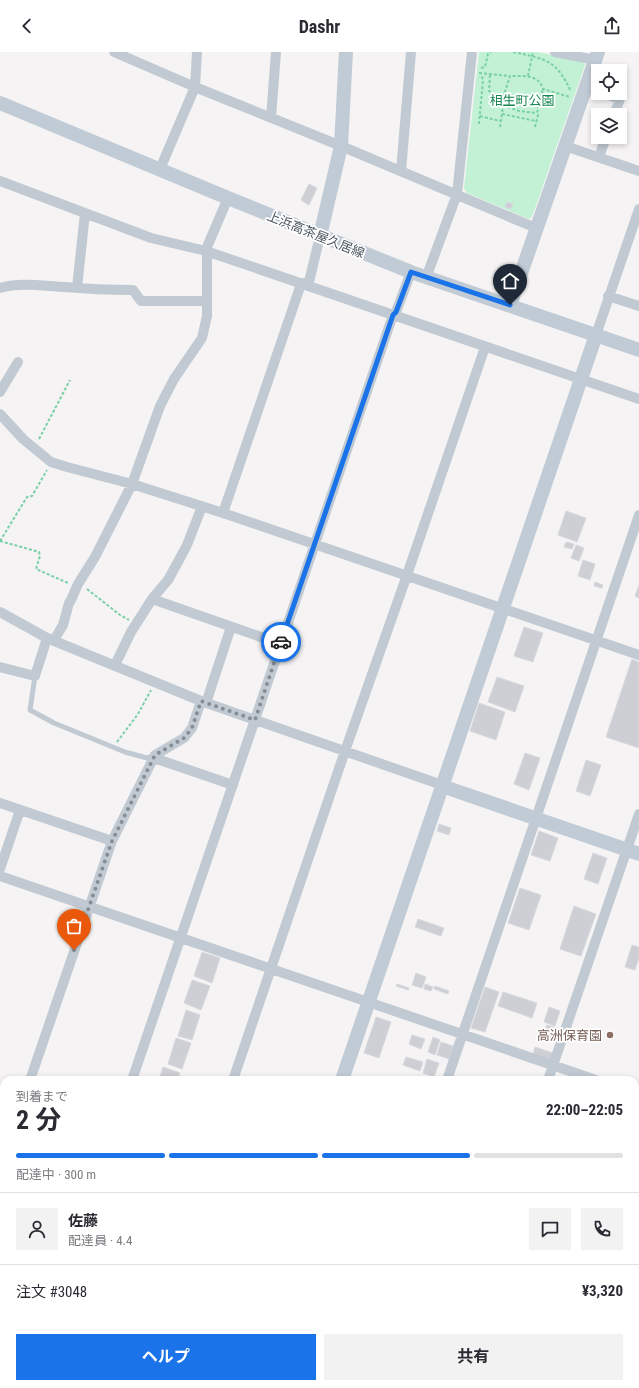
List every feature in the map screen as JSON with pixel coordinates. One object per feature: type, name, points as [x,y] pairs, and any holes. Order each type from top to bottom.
[{"type":"street","points":[[116,52],[195,87],[341,146],[536,228]]},
{"type":"street","points":[[160,169],[195,87],[197,52]]},
{"type":"street","points":[[272,118],[276,52]]},
{"type":"street","points":[[301,284],[309,282],[341,146],[346,52]]},
{"type":"street","points":[[401,171],[412,52]]},
{"type":"street","points":[[426,278],[457,194],[474,72],[472,52]]},
{"type":"street","points":[[555,52],[597,56]]},
{"type":"street","points":[[510,305],[565,146],[575,99],[591,90]]},
{"type":"street","name":"上浜高茶屋久居線","points":[[1,106],[160,169],[320,236],[426,278],[510,305],[639,350]]},
{"type":"street","points":[[599,157],[604,144]]},
{"type":"street","points":[[565,146],[639,171]]},
{"type":"street","points":[[0,181],[151,238],[206,251],[639,399]]},
{"type":"street","points":[[0,667],[35,676],[50,639],[63,625],[69,603],[78,584],[95,557],[132,484],[160,406],[174,380],[202,338],[207,316],[206,251],[228,198]]},
{"type":"street","points":[[343,1076],[608,296],[639,209]]},
{"type":"street","points":[[77,288],[85,213]]},
{"type":"street","points":[[133,1076],[393,315],[396,312],[411,272]]},
{"type":"street","points":[[0,288],[13,285],[33,284],[108,290],[132,290],[141,300],[207,300]]},
{"type":"street","points":[[223,513],[301,284]]},
{"type":"street","points":[[608,296],[639,306]]},
{"type":"street","points":[[235,1076],[345,751],[407,576],[485,347]]},
{"type":"street","points":[[0,392],[18,362]]},
{"type":"street","points":[[0,414],[34,449],[51,462],[132,484],[223,513],[639,655]]},
{"type":"street","points":[[115,665],[131,632],[152,600],[168,580],[187,545],[201,509],[204,507]]},
{"type":"street","points":[[448,1076],[639,515]]},
{"type":"street","points":[[152,600],[281,644]]},
{"type":"street","points":[[0,612],[50,639],[203,702],[633,852]]},
{"type":"street","points":[[31,1076],[112,841],[155,757],[184,738],[192,728],[231,627]]},
{"type":"street","points":[[155,757],[233,785]]},
{"type":"street","points":[[0,803],[112,841]]},
{"type":"street","points":[[0,870],[20,810]]},
{"type":"street","points":[[549,1076],[633,852],[639,814]]},
{"type":"street","points":[[0,876],[584,1076]]},
{"type":"lane","points":[[35,676],[30,710],[54,723],[114,748],[138,756],[148,758],[155,757]]},
{"type":"path","points":[[474,72],[479,67],[485,67],[488,54],[491,52]]},
{"type":"path","points":[[513,52],[539,58],[551,63],[563,76],[575,99]]},
{"type":"path","points":[[528,76],[533,52]]},
{"type":"path","points":[[474,72],[510,76],[528,76],[539,81],[542,84],[543,89],[535,127]]},
{"type":"path","points":[[474,72],[478,77],[482,77],[484,80],[479,124]]},
{"type":"path","points":[[490,74],[489,91],[503,98]]},
{"type":"path","points":[[500,127],[503,98],[510,76]]},
{"type":"path","points":[[543,89],[575,99]]},
{"type":"path","points":[[503,105],[519,112],[536,113]]},
{"type":"path","points":[[502,114],[536,121]]},
{"type":"path","points":[[480,116],[501,121]]},
{"type":"path","points":[[34,449],[70,380]]},
{"type":"path","points":[[51,462],[32,496],[27,497],[0,541],[39,552],[40,556],[36,569],[86,588],[120,615],[137,624]]},
{"type":"path","points":[[114,748],[138,714],[156,682]]},
{"type":"green space","name":"相生町公園","points":[[479,52],[538,52],[582,61],[585,65],[532,217],[529,219],[467,193],[464,188]]},
{"type":"building","points":[[309,184],[317,188],[309,205],[301,200]]},
{"type":"building","points":[[507,202],[513,204],[511,209],[505,207]]},
{"type":"building","points":[[566,511],[586,518],[577,542],[558,535]]},
{"type":"building","points":[[566,542],[574,544],[572,549],[564,547]]},
{"type":"building","points":[[576,545],[584,548],[579,561],[571,558]]},
{"type":"building","points":[[583,560],[595,564],[590,580],[578,576]]},
{"type":"building","points":[[595,582],[603,585],[602,588],[594,586]]},
{"type":"building","points":[[639,585],[639,598],[635,596]]},
{"type":"building","points":[[524,627],[543,633],[533,662],[514,656]]},
{"type":"building","points":[[632,659],[639,662],[639,748],[606,737]]},
{"type":"building","points":[[497,677],[524,686],[515,712],[488,702]]},
{"type":"building","points":[[479,703],[505,712],[496,740],[470,731]]},
{"type":"building","points":[[525,753],[540,758],[529,790],[514,784]]},
{"type":"building","points":[[586,760],[601,765],[590,796],[576,791]]},
{"type":"building","points":[[439,824],[451,828],[449,835],[437,831]]},
{"type":"building","points":[[539,831],[558,838],[550,861],[531,855]]},
{"type":"building","points":[[593,853],[607,858],[598,884],[584,879]]},
{"type":"building","points":[[520,888],[541,895],[529,930],[508,923]]},
{"type":"building","points":[[574,906],[596,914],[581,956],[560,949]]},
{"type":"building","points":[[418,919],[444,928],[441,936],[415,927]]},
{"type":"building","points":[[632,945],[639,947],[639,958],[635,970],[625,967]]},
{"type":"building","points":[[202,952],[220,958],[212,983],[194,976]]},
{"type":"building","points":[[416,973],[426,977],[422,988],[412,985]]},
{"type":"building","points":[[192,980],[210,986],[201,1010],[184,1003]]},
{"type":"building","points":[[397,984],[409,988],[408,990],[396,986]]},
{"type":"building","points":[[425,984],[433,987],[431,991],[424,989]]},
{"type":"building","points":[[435,986],[449,991],[448,994],[434,989]]},
{"type":"building","points":[[485,987],[499,992],[485,1032],[471,1028]]},
{"type":"building","points":[[503,992],[537,1003],[532,1018],[498,1006]]},
{"type":"building","points":[[549,1007],[560,1011],[555,1026],[544,1022]]},
{"type":"building","points":[[186,1010],[200,1015],[192,1040],[178,1036]]},
{"type":"building","points":[[376,1017],[391,1022],[379,1058],[364,1053]]},
{"type":"building","points":[[547,1025],[560,1029],[556,1041],[543,1036]]},
{"type":"building","points":[[412,1035],[425,1039],[421,1049],[409,1044]]},
{"type":"building","points":[[433,1037],[440,1040],[435,1055],[428,1052]]},
{"type":"building","points":[[176,1038],[191,1043],[182,1069],[168,1064]]},
{"type":"building","points":[[441,1042],[453,1046],[449,1059],[437,1055]]},
{"type":"building","points":[[535,1047],[553,1053],[550,1060],[533,1054]]},
{"type":"building","points":[[406,1057],[423,1062],[420,1071],[403,1065]]},
{"type":"building","points":[[427,1059],[439,1063],[434,1076],[423,1073]]},
{"type":"building","points":[[163,1067],[180,1073],[179,1076],[160,1076]]},
{"type":"way so far","points":[[74,950],[112,841],[155,755],[184,738],[192,728],[201,701],[255,720],[281,642]]},
{"type":"place","name":"高洲保育園","points":[[610,1035]]},
{"type":"route","points":[[281,642],[393,315],[396,312],[411,272],[510,305]]}]
